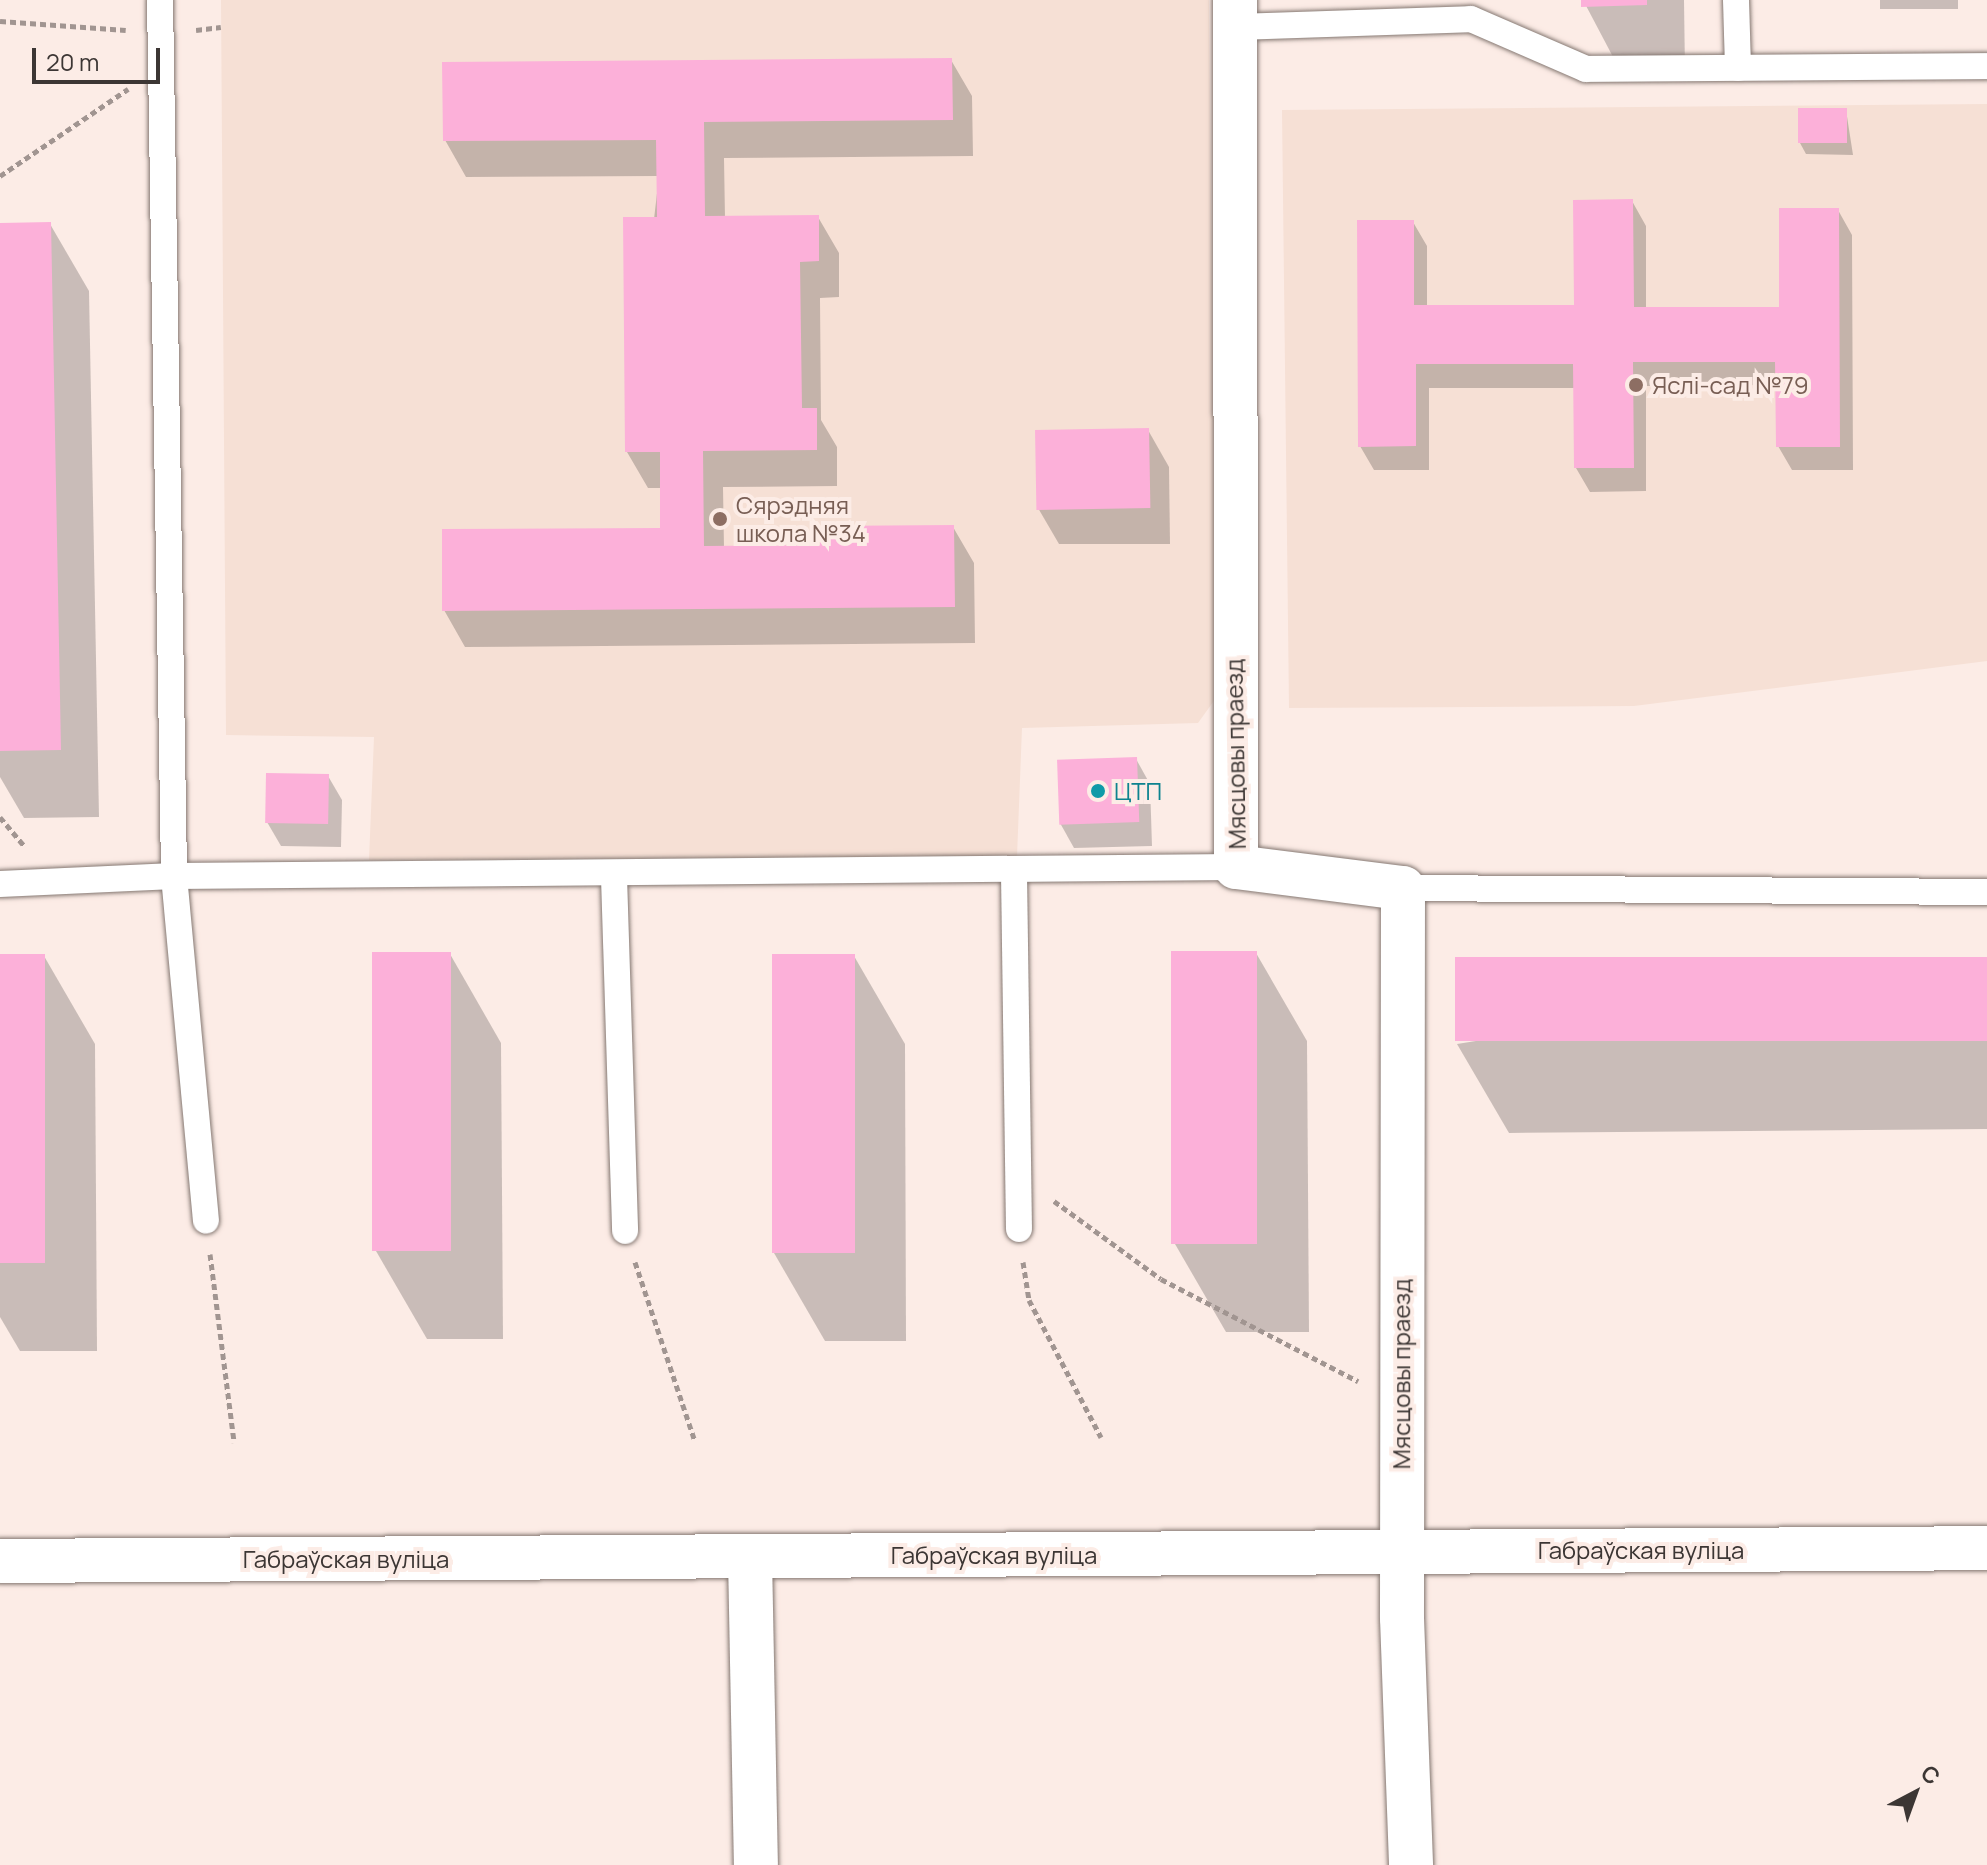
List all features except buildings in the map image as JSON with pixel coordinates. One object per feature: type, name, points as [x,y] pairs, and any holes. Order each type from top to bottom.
[{"type":"street","name":"Мясцовы праезд","points":[[1235,13],[1236,867],[1403,888],[1401,1552],[1411,1865]]},
{"type":"street","name":"Габраўская вуліца","points":[[0,1561],[1987,1548]]},
{"type":"street","points":[[750,1557],[756,1865]]},
{"type":"lane","points":[[160,0],[174,876],[206,1221]]},
{"type":"lane","points":[[1736,0],[1738,68]]},
{"type":"lane","points":[[1235,13],[1471,10],[1586,69],[1987,66]]},
{"type":"lane","points":[[0,884],[174,876],[614,877],[1014,873],[1236,867]]},
{"type":"lane","points":[[1014,873],[1019,1229]]},
{"type":"lane","points":[[614,877],[625,1231]]},
{"type":"lane","points":[[1403,888],[1987,892]]},
{"type":"path","points":[[0,21],[161,34],[221,27]]},
{"type":"path","points":[[0,176],[162,66]]},
{"type":"path","points":[[1018,1175],[1161,1279],[1400,1402]]},
{"type":"path","points":[[206,1221],[234,1442]]},
{"type":"path","points":[[1019,1229],[1029,1300],[1101,1437]]},
{"type":"path","points":[[625,1231],[695,1441]]},
{"type":"shaded area","name":"Сярэдняя школа №34","points":[[221,0],[1209,0],[1216,698],[1198,723],[1022,728],[1017,857],[369,860],[374,737],[226,735]]},
{"type":"shaded area","name":"Яслі-сад №79","points":[[1987,104],[1987,661],[1634,706],[1289,708],[1282,110]]},
{"type":"place","name":"Яслі-сад №79","points":[[1636,385]]},
{"type":"place","name":"Сярэдняя школа №34","points":[[720,519]]},
{"type":"place","name":"ЦТП","points":[[1098,791]]}]
